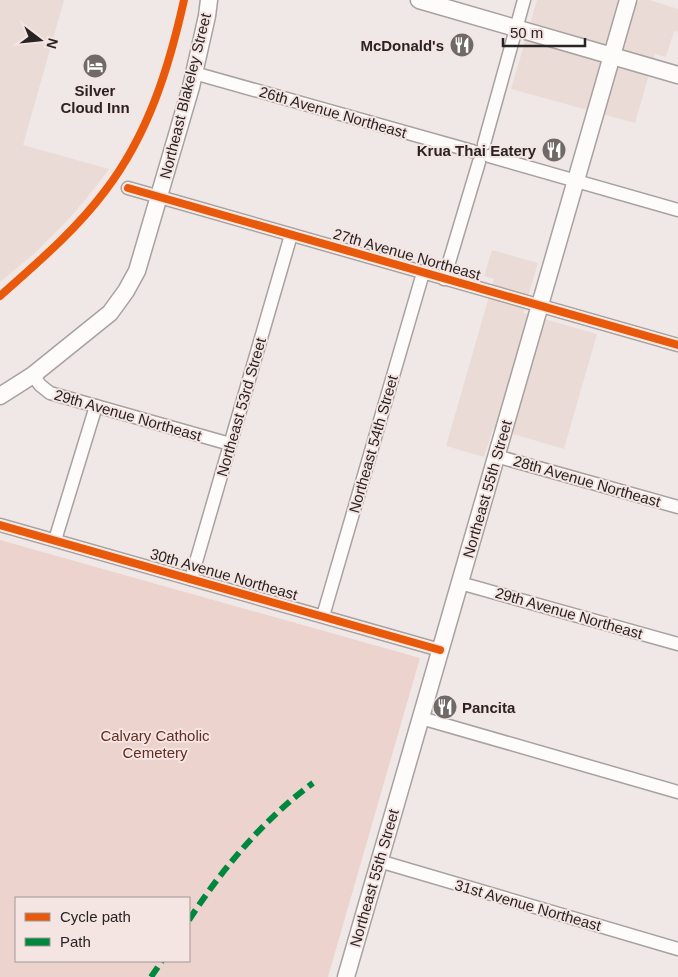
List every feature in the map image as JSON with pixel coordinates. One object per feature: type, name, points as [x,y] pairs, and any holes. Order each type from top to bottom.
[{"type":"main road","name":"Northeast Blakeley Street","points":[[0,396],[33,375],[110,313],[126,291],[137,271],[160,198],[194,73],[209,0]]},
{"type":"main road","points":[[419,0],[678,75]]},
{"type":"main road","name":"Northeast 55th Street","points":[[346,977],[628,0]]},
{"type":"street","points":[[484,144],[524,0]]},
{"type":"street","name":"26th Avenue Northeast","points":[[194,73],[472,151]]},
{"type":"street","points":[[484,144],[476,145],[472,151],[473,158],[576,181],[678,210]]},
{"type":"street","points":[[444,279],[489,149],[484,144]]},
{"type":"street","name":"27th Avenue Northeast","points":[[128,188],[678,345]]},
{"type":"street","name":"Northeast 53rd Street","points":[[191,579],[291,235]]},
{"type":"street","name":"Northeast 54th Street","points":[[323,616],[423,273]]},
{"type":"street","name":"29th Avenue Northeast","points":[[33,375],[40,385],[50,393],[230,444]]},
{"type":"street","points":[[55,540],[96,406]]},
{"type":"street","name":"28th Avenue Northeast","points":[[496,456],[678,507]]},
{"type":"street","name":"30th Avenue Northeast","points":[[0,525],[440,650]]},
{"type":"street","name":"29th Avenue Northeast","points":[[460,583],[678,644]]},
{"type":"street","points":[[421,718],[678,792]]},
{"type":"street","name":"31st Avenue Northeast","points":[[379,862],[678,949]]},
{"type":"shaded area","points":[[0,0],[64,0],[23,145],[109,169],[66,222],[35,253],[0,282]]},
{"type":"shaded area","points":[[537,0],[649,0],[678,9],[678,32],[674,31],[666,57],[655,54],[635,123],[511,89]]},
{"type":"shaded area","points":[[492,250],[538,263],[523,313],[597,334],[564,449],[493,428],[484,457],[446,446],[494,279],[484,276]]},
{"type":"green space","name":"Calvary Catholic Cemetery","points":[[0,540],[420,658],[328,977],[0,977]]},
{"type":"marked path","points":[[190,919],[215,882],[245,846],[278,812],[313,783]]},
{"type":"marked path","points":[[151,977],[161,962]]},
{"type":"cycle path","points":[[0,296],[81,220],[120,170],[145,124],[155,100],[164,76],[184,0]]},
{"type":"cycle path","points":[[128,188],[678,345]]},
{"type":"cycle path","points":[[0,525],[440,650]]},
{"type":"place","name":"McDonald's","points":[[462,45]]},
{"type":"place","name":"Silver Cloud Inn","points":[[95,66]]},
{"type":"place","name":"Krua Thai Eatery","points":[[554,150]]},
{"type":"place","name":"Pancita","points":[[445,707]]}]
